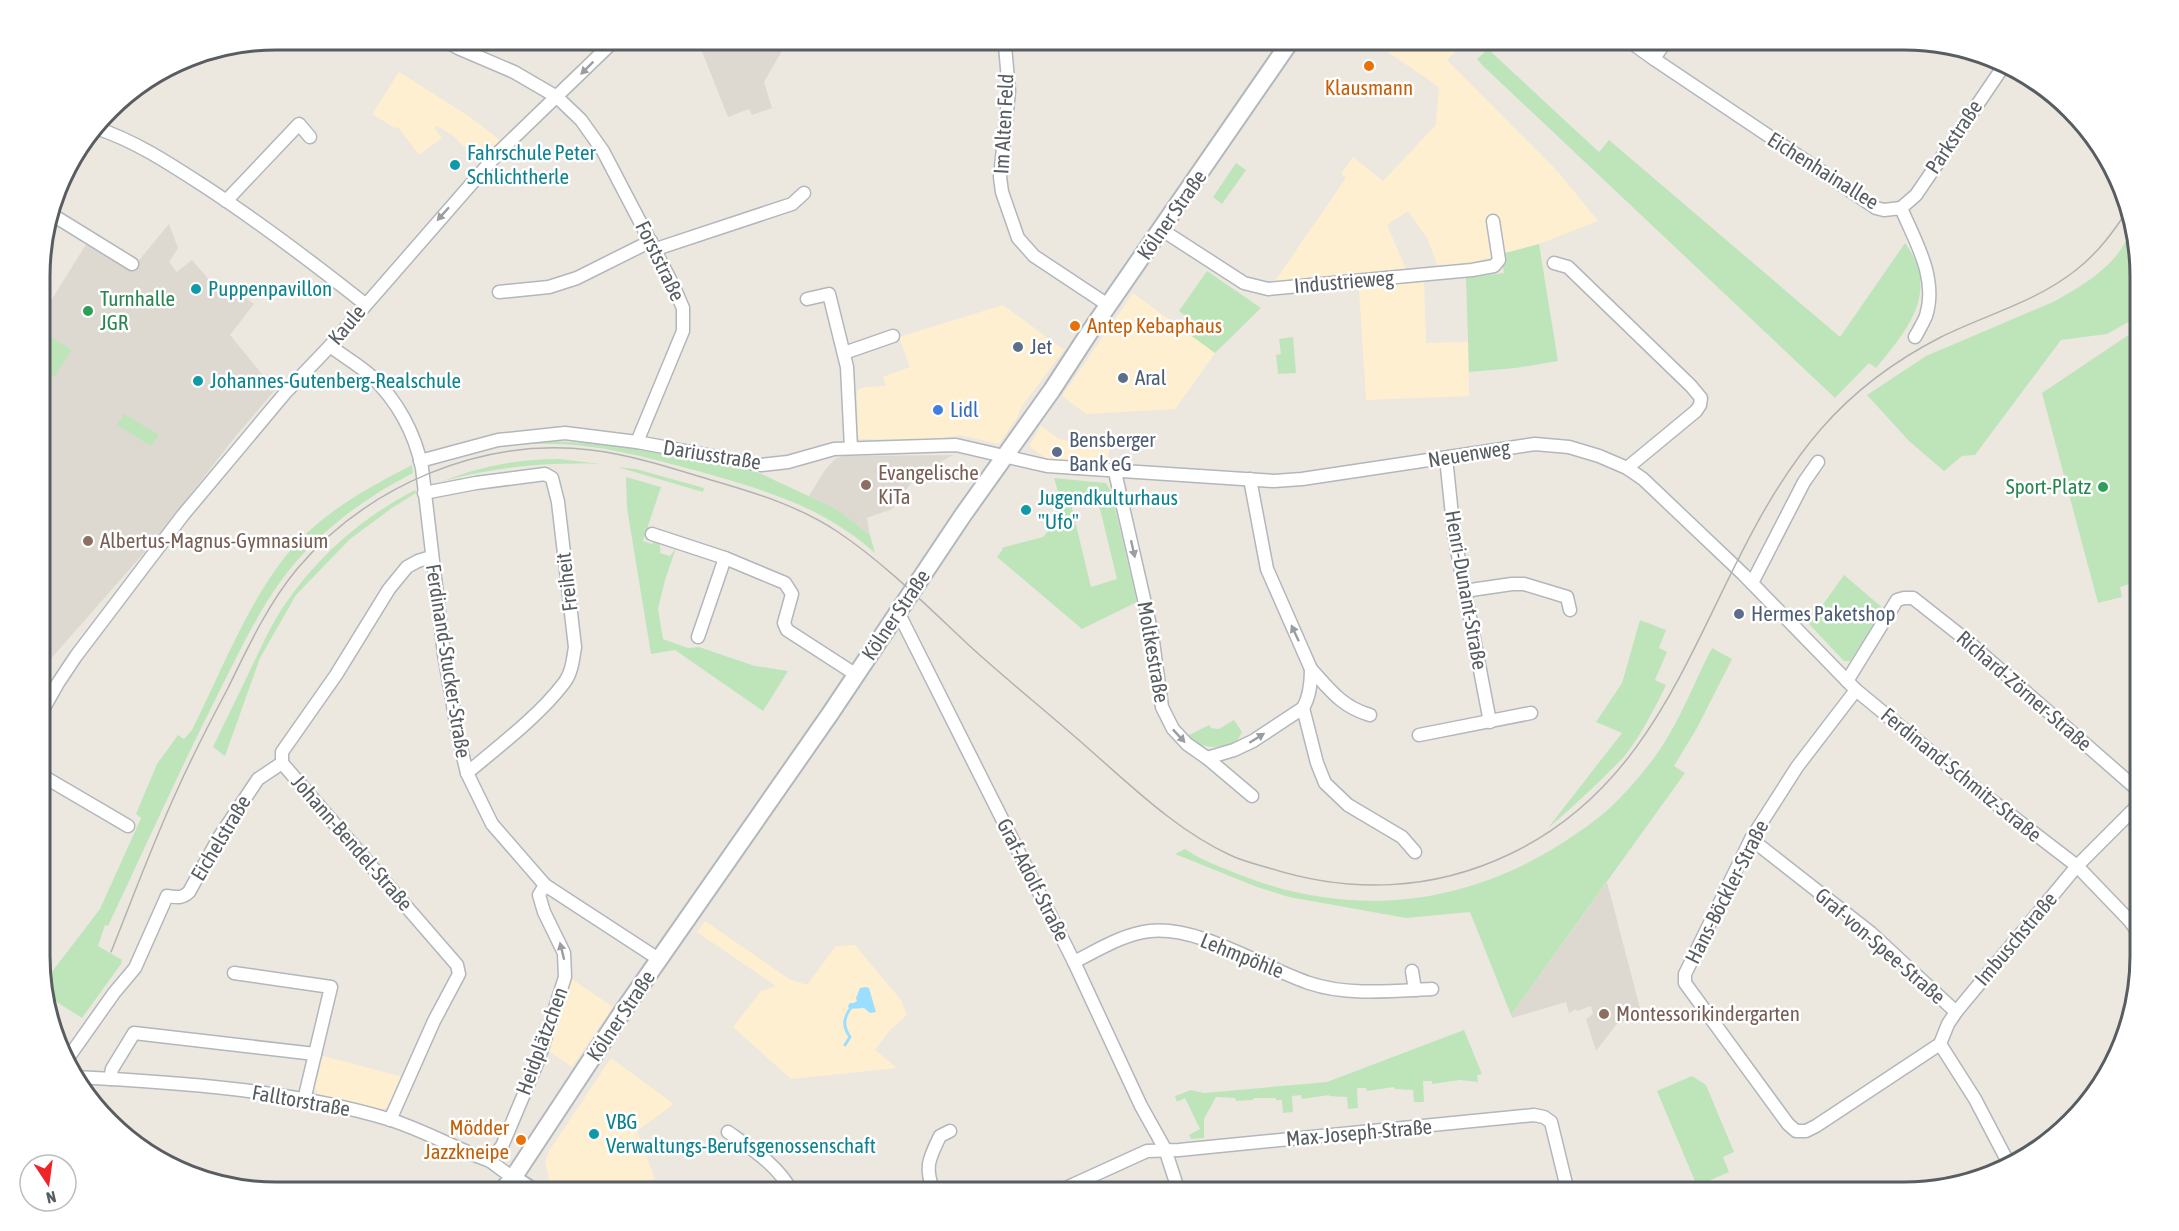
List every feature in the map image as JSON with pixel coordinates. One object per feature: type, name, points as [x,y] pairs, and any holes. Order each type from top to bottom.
[{"type":"main road","name":"Kölner Straße","points":[[510,1182],[623,1011],[830,714],[855,674],[1285,50]]},
{"type":"main road","points":[[513,1178],[518,1182]]},
{"type":"street","name":"Forststraße","points":[[466,50],[514,72],[557,97],[581,120],[603,151],[681,302],[685,315],[684,325],[637,442]]},
{"type":"street","name":"Kaule","points":[[50,698],[76,656],[208,484],[286,392],[330,346],[500,151],[605,50]]},
{"type":"street","name":"Im Alten Feld","points":[[1005,50],[1009,91],[1000,177],[1002,192],[1018,238],[1034,256],[1108,305]]},
{"type":"street","name":"Eichenhainallee","points":[[1641,50],[1876,208],[1884,210],[1901,208],[1926,266],[1928,282],[1929,301],[1926,316],[1915,337]]},
{"type":"street","points":[[1654,59],[1660,50]]},
{"type":"street","name":"Parkstraße","points":[[1901,208],[1916,195],[2000,72]]},
{"type":"street","points":[[226,201],[298,124],[310,137]]},
{"type":"street","points":[[103,130],[121,136],[165,160],[226,201],[365,304]]},
{"type":"street","points":[[499,292],[549,286],[577,278],[653,245],[792,204],[804,193]]},
{"type":"street","points":[[57,218],[132,264]]},
{"type":"street","name":"Industrieweg","points":[[1162,230],[1244,283],[1268,289],[1494,266],[1499,260],[1493,221]]},
{"type":"street","points":[[1554,263],[1568,267],[1692,386],[1701,398],[1696,411],[1627,468]]},
{"type":"street","points":[[807,299],[829,294],[844,353],[849,384],[851,448]]},
{"type":"street","points":[[844,353],[893,336]]},
{"type":"street","name":"Ferdinand-Stucker-Straße","points":[[330,346],[371,376],[404,417],[414,438],[420,461],[431,557],[462,756],[467,773],[492,824],[545,885],[660,960]]},
{"type":"street","name":"Dariusstraße","points":[[420,461],[498,440],[565,434],[637,442],[761,465],[788,462],[834,449],[851,448],[956,445],[1004,457]]},
{"type":"street","name":"Neuenweg","points":[[1004,457],[1045,466],[1114,472],[1250,479],[1299,479],[1535,444],[1569,447],[1627,468],[1656,492],[1752,583],[1852,686]]},
{"type":"street","name":"Henri-Dunant-Straße","points":[[1446,458],[1454,534],[1490,722]]},
{"type":"street","points":[[1752,583],[1804,482],[1818,462]]},
{"type":"street","name":"Moltkestraße","points":[[1114,472],[1152,634],[1162,707],[1173,729],[1187,744],[1252,796]]},
{"type":"street","name":"Freiheit","points":[[424,493],[476,483],[545,474],[552,478],[558,502],[575,647],[572,666],[566,682],[526,724],[467,773]]},
{"type":"street","points":[[1250,479],[1268,569],[1311,669],[1340,700],[1354,711],[1370,715]]},
{"type":"street","points":[[652,534],[725,558],[785,583],[792,596],[784,623],[787,630],[855,674]]},
{"type":"street","name":"Johann-Bendel-Straße","points":[[390,1120],[434,1022],[459,974],[458,965],[282,763],[282,752],[336,675],[389,589],[407,567],[431,557]]},
{"type":"street","points":[[698,637],[703,609],[725,558]]},
{"type":"street","points":[[1464,591],[1524,584],[1567,597],[1570,610]]},
{"type":"street","name":"Hans-Böckler-Straße","points":[[1904,598],[1897,600],[1852,686],[1751,839],[1684,979],[1791,1128],[1801,1132],[1811,1129],[1940,1044]]},
{"type":"street","name":"Richard-Zörner-Straße","points":[[1904,598],[1913,598],[1958,633],[2130,783]]},
{"type":"street","name":"Graf-Adolf-Straße","points":[[898,612],[1074,962],[1141,1106],[1165,1149],[1176,1182]]},
{"type":"street","points":[[1207,758],[1234,750],[1253,741],[1303,708],[1308,700],[1311,669]]},
{"type":"street","name":"Ferdinand-Schmitz-Straße","points":[[1852,686],[1965,780],[2077,866],[2130,922]]},
{"type":"street","points":[[1303,708],[1317,763],[1326,783],[1348,805],[1402,837],[1415,852]]},
{"type":"street","points":[[1419,735],[1531,713]]},
{"type":"street","name":"Eichelstraße","points":[[72,1053],[114,993],[135,968],[167,896],[179,898],[189,892],[219,836],[258,779],[282,763]]},
{"type":"street","points":[[50,780],[128,826]]},
{"type":"street","points":[[2077,866],[2130,813]]},
{"type":"street","name":"Graf-von-Spee-Straße","points":[[1751,839],[1871,933],[1956,1012],[1940,1044]]},
{"type":"street","name":"Imbuschstraße","points":[[1956,1012],[2077,866]]},
{"type":"street","name":"Heidplätzchen","points":[[490,1161],[502,1146],[538,1061],[565,977],[564,952],[544,912],[539,895],[545,885]]},
{"type":"street","name":"Lehmpöhle","points":[[1074,962],[1129,936],[1151,931],[1168,931],[1191,935],[1311,984],[1355,991],[1432,989]]},
{"type":"street","points":[[1412,971],[1415,990]]},
{"type":"street","points":[[234,973],[332,987],[304,1100]]},
{"type":"street","points":[[110,1079],[112,1069],[134,1034],[315,1054]]},
{"type":"street","points":[[1940,1044],[1975,1099],[2006,1157]]},
{"type":"street","name":"Falltorstraße","points":[[86,1078],[260,1093],[351,1109],[390,1120],[490,1161],[513,1178]]},
{"type":"street","name":"Max-Joseph-Straße","points":[[1079,1182],[1147,1151],[1179,1150],[1534,1115],[1544,1117],[1551,1122],[1566,1182]]},
{"type":"street","points":[[929,1182],[928,1167],[940,1136],[950,1131]]},
{"type":"street","points":[[728,1132],[773,1166],[787,1182]]},
{"type":"shaded area","points":[[701,50],[784,50],[764,82],[772,108],[752,115],[749,109],[728,117]]},
{"type":"shaded area","points":[[1385,50],[1453,50],[1455,52],[1447,60],[1559,173],[1598,221],[1539,244],[1467,264],[1438,266],[1427,238],[1408,211],[1387,225],[1406,269],[1275,281],[1346,178],[1341,174],[1353,157],[1383,181],[1436,125],[1439,87]]},
{"type":"shaded area","points":[[399,72],[470,117],[500,140],[480,162],[452,135],[437,126],[434,128],[442,138],[419,155],[398,127],[395,128],[372,114]]},
{"type":"shaded area","points":[[169,224],[178,248],[169,262],[177,272],[192,260],[217,289],[225,283],[254,304],[230,335],[275,390],[235,437],[151,545],[50,660],[50,302],[88,241],[135,265]]},
{"type":"shaded area","points":[[1424,281],[1426,343],[1468,342],[1469,396],[1366,400],[1359,288]]},
{"type":"shaded area","points":[[1133,293],[1215,353],[1175,409],[1086,414],[1062,396]]},
{"type":"shaded area","points":[[1003,305],[1064,350],[1022,406],[999,444],[960,435],[929,440],[858,439],[857,390],[886,386],[883,377],[910,367],[899,337]]},
{"type":"shaded area","points":[[1041,426],[1059,439],[1109,446],[1108,464],[1048,460],[1029,446]]},
{"type":"shaded area","points":[[953,455],[916,476],[892,509],[867,518],[870,535],[850,519],[809,496],[825,470],[835,459],[843,456]]},
{"type":"shaded area","points":[[1607,882],[1641,1012],[1616,1025],[1596,1051],[1586,1019],[1593,1014],[1591,1006],[1569,1013],[1566,1002],[1512,1018],[1511,1015]]},
{"type":"shaded area","points":[[705,921],[789,979],[807,985],[836,946],[855,945],[901,1000],[907,1015],[890,1030],[875,1050],[897,1068],[791,1079],[733,1027],[761,991],[776,986],[697,932]]},
{"type":"shaded area","points":[[569,977],[613,1007],[572,1067],[547,1050]]},
{"type":"shaded area","points":[[323,1056],[403,1077],[389,1107],[379,1110],[318,1095],[315,1086]]},
{"type":"shaded area","points":[[611,1058],[674,1104],[637,1131],[655,1179],[639,1182],[550,1182],[545,1162],[549,1151]]},
{"type":"green space","points":[[1489,50],[1599,152],[1609,140],[1840,337],[1905,243],[1915,261],[1920,278],[1920,294],[1916,310],[1908,325],[1876,368],[1869,363],[1835,398],[1477,59]]},
{"type":"green space","points":[[1236,163],[1246,170],[1222,204],[1213,197]]},
{"type":"green space","points":[[2127,240],[2130,276],[2130,321],[2107,334],[2061,340],[1975,455],[1962,456],[1944,471],[1909,441],[1867,395],[1926,356],[2053,302],[2094,276],[2120,251]]},
{"type":"green space","points":[[1539,244],[1558,361],[1469,372],[1466,278],[1504,273],[1501,254]]},
{"type":"green space","points":[[1207,271],[1261,308],[1215,353],[1189,334],[1196,324],[1179,311]]},
{"type":"green space","name":"Sport-Platz","points":[[2130,334],[2130,584],[2120,587],[2122,597],[2098,603],[2042,393]]},
{"type":"green space","points":[[50,336],[72,350],[54,377],[50,375]]},
{"type":"green space","points":[[1293,337],[1296,373],[1278,374],[1276,355],[1281,354],[1279,339]]},
{"type":"green space","points":[[124,414],[159,435],[151,446],[117,425]]},
{"type":"green space","points":[[551,441],[629,448],[755,471],[832,507],[850,519],[870,535],[875,553],[855,537],[813,511],[769,493],[722,478],[607,449],[562,444],[514,445]]},
{"type":"green space","points":[[559,459],[601,464],[522,466],[443,481],[500,464]]},
{"type":"green space","points":[[412,465],[413,473],[380,491],[350,512],[308,549],[272,593],[244,642],[176,779],[108,926],[105,925],[98,946],[122,960],[82,1018],[54,1001],[50,974],[100,909],[141,818],[136,814],[157,764],[178,735],[184,739],[192,730],[256,600],[289,552],[332,512]]},
{"type":"green space","points":[[617,467],[636,469],[704,488],[703,492]]},
{"type":"green space","points":[[626,477],[661,487],[643,541],[652,544],[654,539],[658,541],[660,553],[670,556],[676,548],[658,609],[663,639],[688,648],[699,647],[755,666],[788,671],[763,711],[675,650],[651,654],[627,508]]},
{"type":"green space","points":[[1054,478],[1106,483],[1111,491],[1137,602],[1082,629],[997,557],[1003,549],[1001,548],[1043,537],[1064,513]],"holes":[[[1092,495],[1100,509],[1117,579],[1091,587],[1071,504]]]},
{"type":"green space","points":[[415,490],[416,493],[350,539],[296,595],[260,658],[225,756],[213,747],[268,633],[291,595],[338,543],[375,514]]},
{"type":"green space","points":[[1844,575],[1884,609],[1850,661],[1844,661],[1809,624]]},
{"type":"green space","points":[[1640,620],[1666,630],[1659,648],[1667,652],[1655,680],[1666,685],[1645,725],[1626,754],[1548,828],[1622,733],[1596,722],[1622,683]]},
{"type":"green space","points":[[1712,648],[1732,659],[1697,728],[1674,766],[1685,773],[1511,1015],[1470,912],[1406,918],[1289,897],[1257,887],[1175,854],[1185,849],[1206,861],[1283,889],[1323,897],[1363,901],[1402,899],[1442,893],[1481,883],[1519,867],[1556,847],[1597,818],[1620,798],[1665,742]]},
{"type":"green space","points":[[1234,720],[1242,732],[1237,741],[1230,744],[1217,747],[1204,746],[1187,736],[1209,725],[1211,728],[1219,729]]},
{"type":"green space","points":[[1464,1030],[1482,1074],[1477,1075],[1478,1082],[1460,1080],[1432,1084],[1432,1081],[1423,1081],[1424,1102],[1414,1102],[1413,1090],[1395,1089],[1394,1087],[1367,1091],[1366,1088],[1357,1088],[1358,1108],[1348,1109],[1347,1097],[1329,1095],[1302,1099],[1301,1095],[1292,1096],[1293,1112],[1283,1113],[1282,1100],[1276,1100],[1276,1098],[1236,1101],[1235,1098],[1216,1097],[1204,1119],[1204,1138],[1191,1139],[1189,1135],[1200,1129],[1185,1098],[1177,1102],[1175,1096],[1191,1090],[1204,1093],[1327,1082]]},
{"type":"green space","points":[[1692,1076],[1706,1085],[1734,1152],[1723,1157],[1729,1172],[1706,1182],[1695,1182],[1657,1091]]},
{"type":"water","points":[[860,988],[869,988],[876,1012],[870,1013],[864,1008],[849,1009],[850,1003],[857,1001]]},
{"type":"waterway","points":[[845,1045],[850,1037],[845,1023],[850,1009]]},
{"type":"tram line","points":[[111,952],[161,827],[191,761],[259,626],[297,569],[326,539],[358,513],[392,491],[430,473],[469,460],[509,451],[550,448],[591,450],[652,462],[761,495],[823,523],[856,545],[891,573],[988,663],[1161,811],[1194,835],[1235,857],[1299,876],[1361,885],[1421,882],[1481,866],[1510,854],[1570,817],[1617,771],[1656,718],[1688,661],[1747,541],[1781,483],[1834,415],[1876,377],[1924,346],[2061,281],[2098,249],[2122,218]]},
{"type":"place","name":"Klausmann","points":[[1369,66]]},
{"type":"place","name":"Fahrschule Peter Schlichtherle","points":[[455,165]]},
{"type":"place","name":"Puppenpavillon","points":[[196,289]]},
{"type":"place","name":"Turnhalle JGR","points":[[88,311]]},
{"type":"place","name":"Antep Kebaphaus","points":[[1075,326]]},
{"type":"place","name":"Jet","points":[[1018,347]]},
{"type":"place","name":"Aral","points":[[1123,378]]},
{"type":"place","name":"Johannes-Gutenberg-Realschule","points":[[198,381]]},
{"type":"place","name":"Lidl","points":[[938,410]]},
{"type":"place","name":"Bensberger Bank eG","points":[[1057,452]]},
{"type":"place","name":"Evangelische KiTa","points":[[866,485]]},
{"type":"place","name":"Sport-Platz","points":[[2103,487]]},
{"type":"place","name":"Jugendkulturhaus \"Ufo\"","points":[[1026,510]]},
{"type":"place","name":"Albertus-Magnus-Gymnasium","points":[[88,541]]},
{"type":"place","name":"Hermes Paketshop","points":[[1739,614]]},
{"type":"place","name":"Montessorikindergarten","points":[[1604,1014]]},
{"type":"place","name":"VBG Verwaltungs-Berufsgenossenschaft","points":[[594,1134]]},
{"type":"place","name":"Mödder Jazzkneipe","points":[[521,1140]]}]
